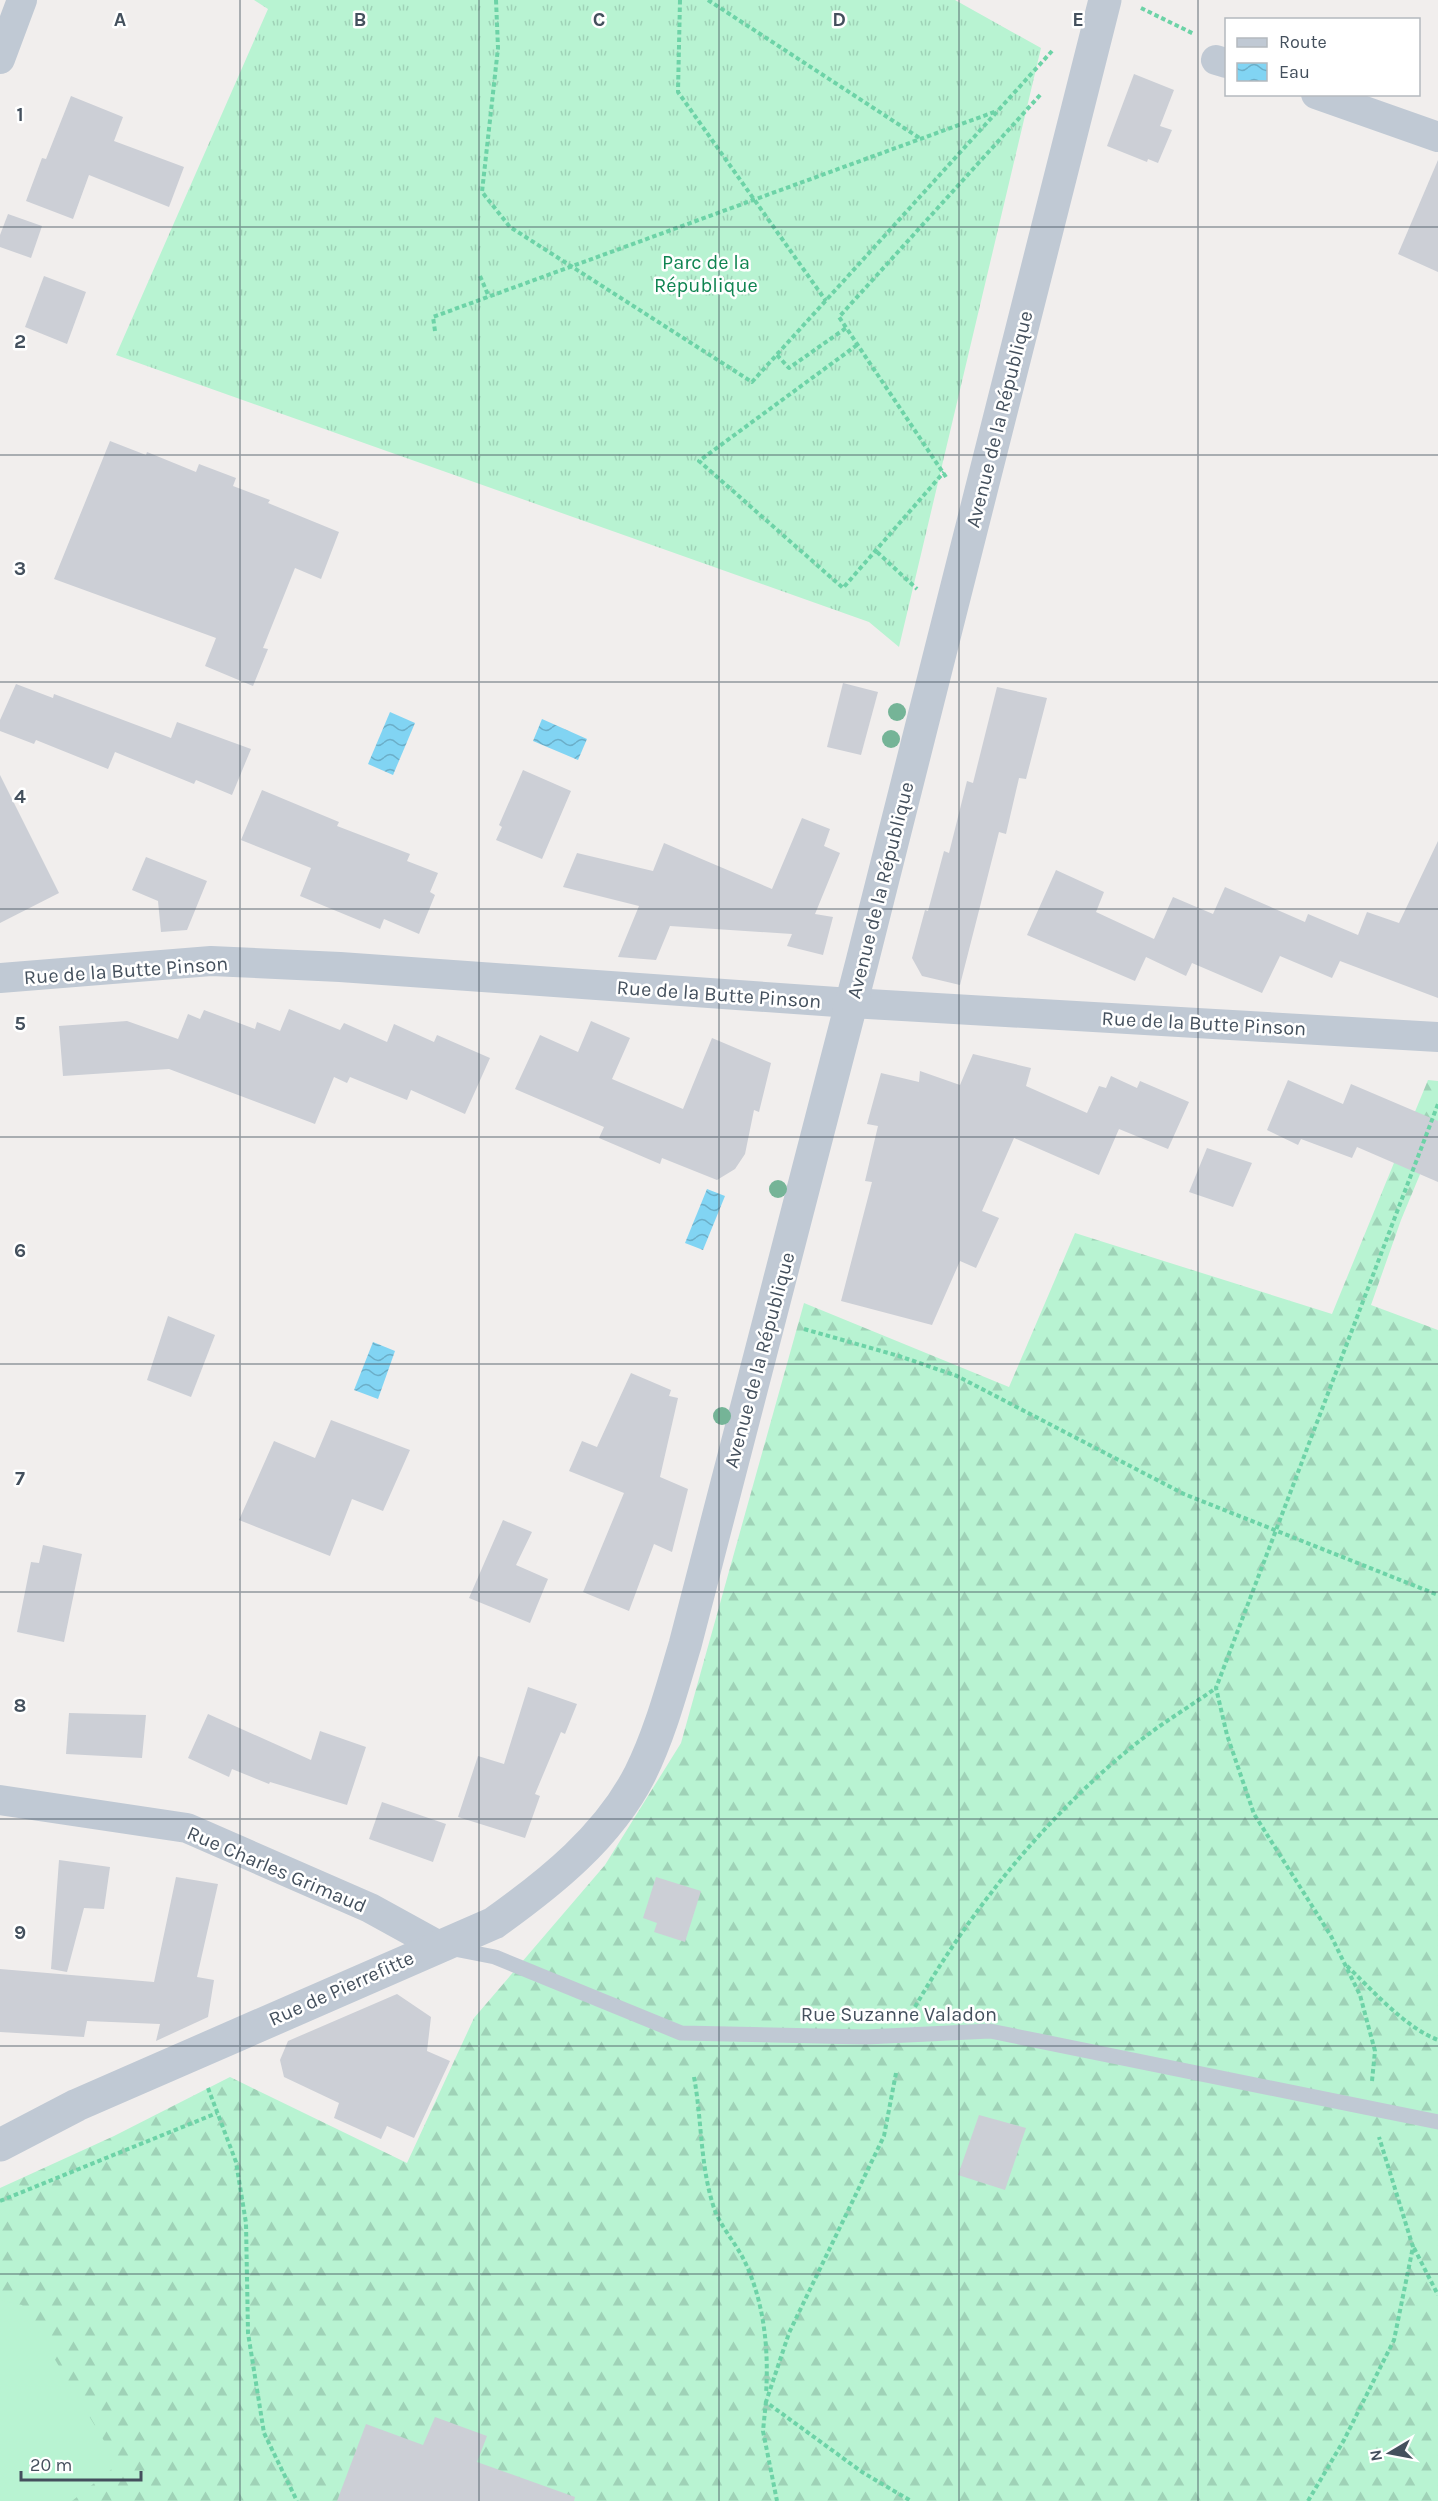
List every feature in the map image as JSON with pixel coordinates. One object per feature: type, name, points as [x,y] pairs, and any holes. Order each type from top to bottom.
[{"type":"street","name":"Avenue de la République","points":[[639,1775],[664,1715],[685,1645],[851,1004],[1105,0]]},
{"type":"street","points":[[0,59],[11,16]]},
{"type":"street","points":[[1322,96],[1438,137]]},
{"type":"street","name":"Rue de la Butte Pinson","points":[[0,978],[212,961],[352,968],[851,1004],[1438,1036]]},
{"type":"street","name":"Rue de Pierrefitte","points":[[0,2145],[76,2105],[494,1923],[543,1888],[584,1850],[639,1775]]},
{"type":"street","name":"Rue Charles Grimaud","points":[[0,1800],[187,1828],[370,1908],[439,1946]]},
{"type":"lane","name":"Rue Suzanne Valadon","points":[[439,1946],[495,1958],[681,2033],[866,2037],[990,2031],[1438,2122]]},
{"type":"path","points":[[496,0],[498,48],[482,192],[510,226],[752,382],[1060,42]]},
{"type":"path","points":[[680,0],[678,92],[826,301]]},
{"type":"path","points":[[708,0],[922,139]]},
{"type":"path","points":[[1060,42],[1093,50]]},
{"type":"path","points":[[1054,61],[1060,42]]},
{"type":"path","points":[[950,482],[839,317],[1045,90]]},
{"type":"path","points":[[435,331],[433,317],[998,110]]},
{"type":"path","points":[[480,276],[489,297]]},
{"type":"path","points":[[777,355],[789,368],[846,328]]},
{"type":"path","points":[[857,345],[699,461],[843,588],[877,552],[944,472]]},
{"type":"path","points":[[877,552],[922,593]]},
{"type":"path","points":[[900,2034],[941,1962],[983,1902],[1063,1811],[1134,1746],[1216,1688],[1438,1104]]},
{"type":"path","points":[[769,1320],[899,1356],[957,1376],[1184,1494],[1438,1595]]},
{"type":"path","points":[[1216,1688],[1227,1735],[1254,1814],[1331,1936],[1360,1995],[1375,2051],[1369,2107],[1413,2247],[1438,2295]]},
{"type":"path","points":[[1344,1964],[1379,1997],[1428,2036],[1438,2040]]},
{"type":"path","points":[[196,2052],[236,2162],[246,2223],[248,2333],[264,2433],[297,2501]]},
{"type":"path","points":[[766,2402],[789,2333],[884,2136],[897,2073]]},
{"type":"path","points":[[694,2077],[701,2113],[705,2172],[715,2210],[744,2261],[762,2312],[768,2368],[763,2431],[777,2501]]},
{"type":"path","points":[[0,2201],[217,2113]]},
{"type":"path","points":[[1308,2501],[1344,2440],[1394,2340],[1413,2247]]},
{"type":"path","points":[[766,2402],[862,2472],[911,2501]]},
{"type":"green space","name":"Parc de la République","points":[[254,0],[955,0],[1041,48],[899,647],[869,622],[116,355],[268,9]]},
{"type":"green space","points":[[1428,1080],[1438,1081],[1438,1131],[1401,1220],[1371,1305],[1438,1330],[1438,2501],[0,2501],[0,2188],[114,2136],[230,2077],[407,2163],[474,2018],[605,1865],[681,1743],[804,1303],[1009,1387],[1075,1233],[1332,1314]]},
{"type":"green space","points":[[0,2300],[22,2305],[118,2464],[72,2501],[0,2501]]},
{"type":"water","points":[[390,712],[415,723],[393,775],[368,764]]},
{"type":"water","points":[[542,719],[587,739],[578,760],[533,741]]},
{"type":"water","points":[[707,1189],[725,1196],[703,1250],[685,1243]]},
{"type":"water","points":[[373,1342],[395,1351],[378,1399],[354,1390]]},
{"type":"building","points":[[1134,74],[1174,90],[1160,126],[1172,130],[1158,163],[1148,159],[1147,162],[1107,146]]},
{"type":"building","points":[[71,96],[123,117],[114,141],[184,167],[169,207],[89,175],[73,219],[26,201],[42,158],[46,159]]},
{"type":"building","points":[[1438,160],[1438,272],[1398,254]]},
{"type":"building","points":[[8,214],[42,226],[31,258],[0,247],[0,235]]},
{"type":"building","points":[[44,276],[86,292],[67,344],[25,327]]},
{"type":"building","points":[[110,441],[146,455],[147,452],[196,472],[199,464],[236,478],[233,486],[270,500],[268,503],[339,532],[321,579],[295,568],[263,648],[268,649],[253,686],[205,666],[216,638],[54,579]]},
{"type":"building","points":[[843,683],[878,692],[861,755],[827,747]]},
{"type":"building","points":[[16,684],[53,698],[54,694],[171,738],[177,722],[251,749],[232,795],[196,780],[194,784],[115,752],[108,769],[36,740],[34,744],[0,731],[0,720]]},
{"type":"building","points":[[997,687],[1047,698],[1026,779],[1019,778],[1006,834],[999,832],[960,985],[922,976],[912,958],[925,910],[928,911],[944,851],[949,853],[967,781],[973,783]]},
{"type":"building","points":[[523,770],[571,791],[542,859],[496,840],[502,827],[499,825]]},
{"type":"building","points":[[0,775],[59,893],[0,923]]},
{"type":"building","points":[[262,790],[339,822],[337,826],[410,854],[407,861],[438,873],[430,892],[435,895],[419,934],[384,919],[380,929],[300,896],[311,868],[241,840]]},
{"type":"building","points":[[802,818],[830,829],[824,846],[840,853],[815,914],[833,917],[823,955],[787,946],[792,934],[670,926],[656,960],[618,957],[639,906],[563,887],[577,853],[653,871],[664,843],[772,889]]},
{"type":"building","points":[[1438,841],[1438,998],[1340,961],[1332,978],[1280,956],[1262,993],[1192,963],[1186,976],[1146,957],[1135,981],[1027,935],[1056,870],[1104,892],[1096,912],[1154,939],[1173,897],[1213,914],[1225,887],[1305,922],[1308,914],[1358,935],[1367,912],[1399,923]]},
{"type":"building","points":[[146,857],[207,881],[187,930],[161,932],[158,901],[132,890]]},
{"type":"building","points":[[289,1009],[340,1030],[344,1023],[387,1042],[394,1024],[434,1042],[437,1035],[490,1058],[465,1114],[411,1090],[407,1100],[350,1077],[347,1083],[334,1077],[315,1124],[169,1069],[63,1076],[59,1026],[127,1021],[178,1039],[188,1014],[200,1019],[204,1010],[255,1029],[257,1022],[280,1031]]},
{"type":"building","points":[[591,1021],[630,1038],[612,1079],[683,1109],[712,1038],[771,1063],[759,1112],[754,1110],[745,1154],[735,1169],[717,1180],[662,1158],[660,1164],[599,1138],[604,1127],[515,1089],[540,1035],[578,1052]]},
{"type":"building","points":[[973,1054],[1031,1068],[1026,1086],[1087,1113],[1099,1086],[1106,1088],[1111,1076],[1137,1088],[1140,1081],[1189,1102],[1168,1149],[1119,1129],[1099,1175],[1014,1138],[982,1211],[999,1218],[976,1268],[960,1261],[932,1325],[841,1301],[872,1182],[865,1181],[878,1126],[867,1124],[881,1073],[919,1082],[920,1071],[960,1085]]},
{"type":"building","points":[[1288,1080],[1343,1104],[1351,1084],[1438,1121],[1438,1182],[1357,1147],[1352,1158],[1301,1139],[1298,1145],[1267,1130]]},
{"type":"building","points":[[1207,1148],[1252,1163],[1233,1207],[1189,1192]]},
{"type":"building","points":[[168,1316],[215,1335],[191,1397],[147,1380]]},
{"type":"building","points":[[631,1373],[671,1390],[669,1396],[678,1398],[660,1477],[688,1489],[672,1552],[654,1544],[629,1611],[583,1592],[624,1493],[569,1471],[582,1441],[597,1447]]},
{"type":"building","points":[[331,1420],[410,1450],[383,1511],[352,1499],[330,1556],[239,1520],[274,1441],[315,1458]]},
{"type":"building","points":[[503,1520],[532,1532],[516,1565],[548,1579],[530,1623],[469,1598]]},
{"type":"building","points":[[43,1545],[82,1554],[64,1642],[17,1632],[31,1562],[39,1563]]},
{"type":"building","points":[[528,1687],[577,1704],[565,1734],[561,1732],[535,1794],[540,1796],[525,1838],[458,1817],[478,1756],[504,1764]]},
{"type":"building","points":[[69,1713],[146,1715],[142,1758],[66,1754]]},
{"type":"building","points":[[208,1714],[311,1760],[320,1731],[366,1747],[347,1805],[270,1782],[269,1784],[232,1769],[229,1777],[188,1758]]},
{"type":"building","points":[[382,1802],[446,1824],[433,1862],[369,1839]]},
{"type":"building","points":[[59,1860],[110,1867],[104,1909],[84,1908],[67,1972],[51,1969]]},
{"type":"building","points":[[176,1877],[218,1884],[197,1977],[214,1980],[208,2017],[156,2041],[160,2024],[87,2021],[84,2037],[0,2032],[0,1969],[154,1982]]},
{"type":"building","points":[[656,1877],[701,1891],[685,1942],[654,1932],[657,1923],[643,1918]]},
{"type":"building","points":[[397,1994],[431,2017],[427,2051],[450,2061],[414,2138],[387,2126],[381,2139],[334,2118],[339,2103],[284,2077],[280,2060],[288,2041]]},
{"type":"building","points":[[979,2115],[1026,2128],[1005,2190],[958,2175]]},
{"type":"building","points":[[435,2417],[487,2436],[477,2462],[575,2497],[574,2501],[337,2501],[366,2424],[423,2445]]}]
